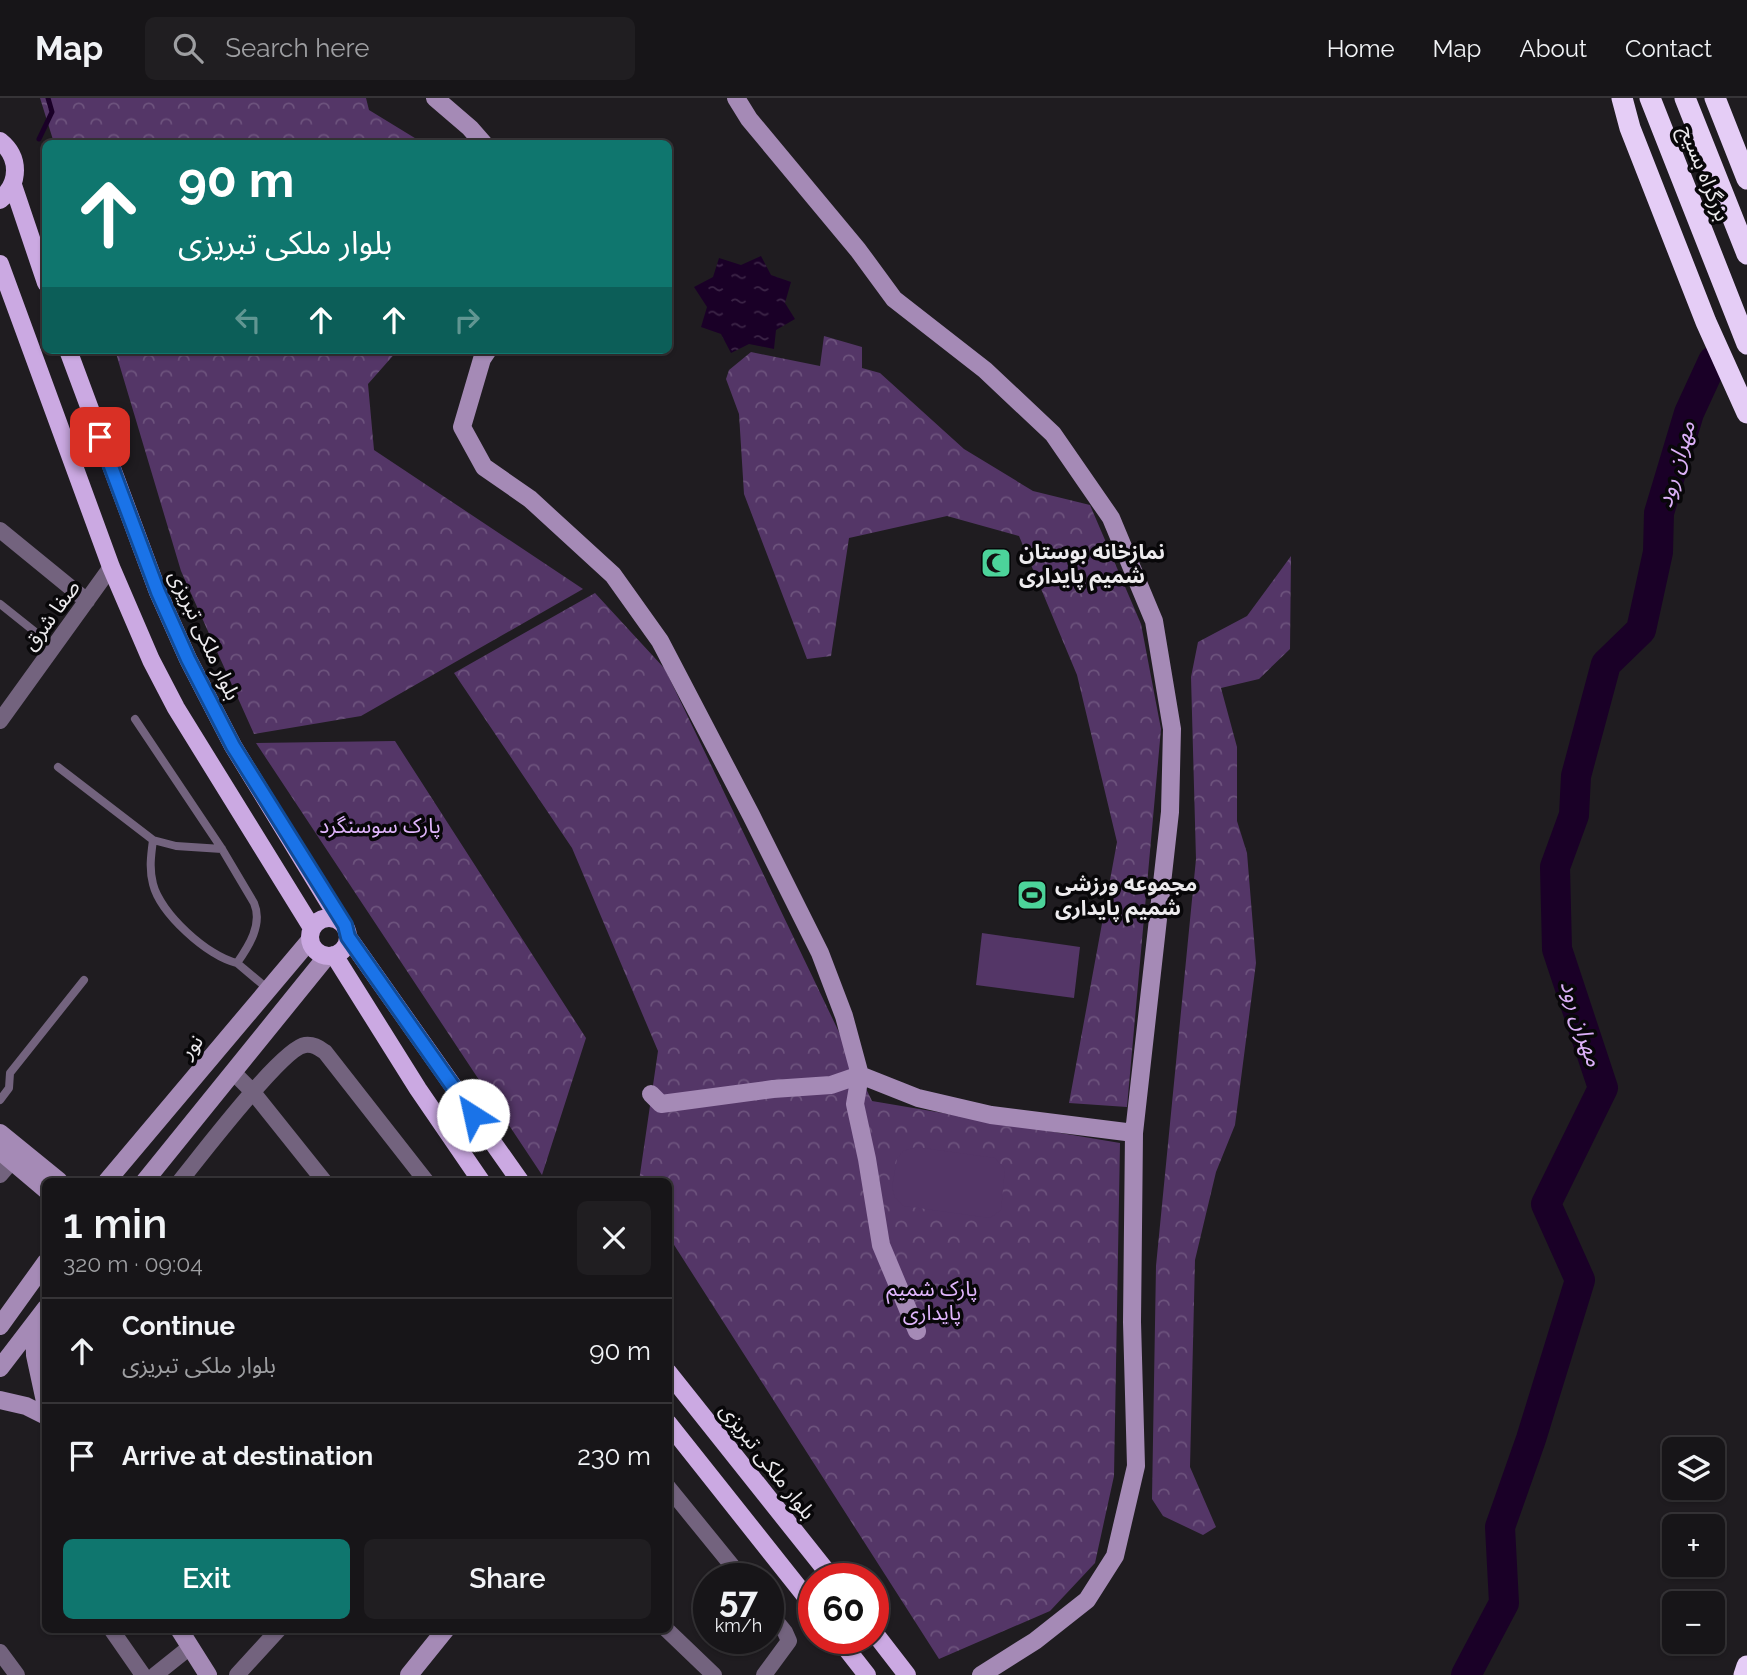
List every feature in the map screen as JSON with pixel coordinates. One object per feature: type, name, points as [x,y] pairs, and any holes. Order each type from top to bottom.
[{"type":"highway","points":[[1622,98],[1630,128],[1706,322],[1747,413]]},
{"type":"highway","name":"بزرگراه بسیج","points":[[1650,98],[1747,344]]},
{"type":"highway","name":"بزرگراه بسیج","points":[[1685,98],[1747,254]]},
{"type":"highway","points":[[1715,98],[1747,179]]},
{"type":"highway","points":[[1744,1675],[1747,1666]]},
{"type":"main road","points":[[0,200],[13,185],[16,174],[15,162],[1,138]]},
{"type":"main road","points":[[13,185],[42,271]]},
{"type":"main road","points":[[0,264],[111,567],[151,660],[176,708],[311,934],[316,951],[331,956],[479,1178]]},
{"type":"main road","name":"بلوار ملکى تبریزى","points":[[69,354],[158,592],[188,659],[233,746],[340,921]]},
{"type":"main road","points":[[311,934],[321,919],[334,918],[340,921],[348,937],[518,1178]]},
{"type":"main road","points":[[331,956],[344,949],[348,937]]},
{"type":"main road","name":"بلوار ملکى تبریزى","points":[[672,1377],[820,1563]]},
{"type":"main road","points":[[672,1428],[798,1587]]},
{"type":"main road","points":[[889,1652],[907,1675]]},
{"type":"main road","points":[[851,1654],[867,1675]]},
{"type":"street","points":[[435,98],[480,140]]},
{"type":"street","points":[[736,98],[749,119],[858,250],[894,299],[985,370],[1053,434],[1111,518],[1154,621],[1172,729],[1170,812],[1134,1133],[1132,1322],[1136,1466],[1115,1556],[1087,1600],[1035,1640],[981,1675]]},
{"type":"street","points":[[485,354],[462,427],[484,467],[530,499],[613,575],[660,641],[820,953],[844,1016],[860,1075],[855,1104],[881,1245],[917,1331]]},
{"type":"street","points":[[0,530],[87,601]]},
{"type":"street","name":"صفا شرق","points":[[0,721],[111,567]]},
{"type":"street","name":"نور","points":[[110,1178],[311,934]]},
{"type":"street","points":[[147,1178],[331,956]]},
{"type":"street","points":[[182,1178],[252,1091],[294,1050],[305,1045],[317,1046],[325,1052],[424,1178]]},
{"type":"street","points":[[233,1072],[252,1091],[322,1178]]},
{"type":"street","points":[[651,1094],[661,1104],[695,1101],[774,1089],[831,1085],[860,1075],[918,1098],[991,1115],[1134,1133]]},
{"type":"street","points":[[0,1133],[55,1178]]},
{"type":"street","points":[[0,1175],[6,1156],[42,1187]]},
{"type":"street","points":[[0,1326],[42,1268]]},
{"type":"street","points":[[0,1368],[42,1313]]},
{"type":"street","points":[[34,1324],[35,1355],[42,1387]]},
{"type":"street","points":[[0,1400],[26,1406],[42,1414]]},
{"type":"street","points":[[672,1492],[730,1563]]},
{"type":"street","points":[[784,1631],[789,1641],[784,1648]]},
{"type":"street","points":[[114,1633],[143,1675]]},
{"type":"street","points":[[181,1633],[208,1675]]},
{"type":"street","points":[[237,1675],[275,1633]]},
{"type":"street","points":[[409,1675],[443,1633]]},
{"type":"street","points":[[670,1633],[714,1675]]},
{"type":"street","points":[[155,1675],[190,1647]]},
{"type":"street","points":[[0,1652],[17,1675]]},
{"type":"street","points":[[764,1675],[779,1654]]},
{"type":"lane","points":[[0,604],[54,647]]},
{"type":"lane","points":[[135,719],[222,849],[257,911],[252,938],[237,963]]},
{"type":"lane","points":[[58,767],[153,840],[176,846],[222,849]]},
{"type":"lane","points":[[153,840],[150,866],[153,885],[169,915],[193,937],[223,958],[237,963],[268,989]]},
{"type":"lane","points":[[0,1100],[9,1088],[10,1073],[84,979]]},
{"type":"lane","points":[[0,1076],[10,1073]]},
{"type":"green space","points":[[40,98],[366,98],[369,110],[418,140],[53,140]]},
{"type":"green space","points":[[824,336],[862,347],[862,368],[880,373],[964,449],[1033,491],[1090,505],[1141,624],[1161,729],[1127,1107],[1069,1103],[1117,842],[1077,675],[1019,536],[947,516],[849,538],[831,656],[807,659],[744,494],[739,414],[726,379],[729,370],[751,352],[820,366]]},
{"type":"green space","points":[[116,354],[394,354],[368,384],[374,450],[583,589],[361,716],[254,734],[181,571]]},
{"type":"green space","points":[[1291,556],[1290,649],[1259,679],[1221,688],[1237,747],[1237,821],[1247,853],[1256,963],[1235,1125],[1216,1172],[1195,1260],[1190,1467],[1216,1527],[1203,1535],[1163,1516],[1152,1499],[1156,1266],[1196,859],[1191,677],[1198,642],[1247,616]]},
{"type":"green space","name":"پارک شمیم پایداری","points":[[595,593],[665,669],[872,1101],[1120,1143],[1114,1476],[1095,1563],[1050,1611],[939,1659],[889,1581],[889,1563],[878,1563],[672,1242],[672,1178],[639,1178],[658,1051],[572,848],[454,673]]},
{"type":"green space","name":"پارک سوسنگرد","points":[[395,741],[586,1038],[542,1175],[256,743]]},
{"type":"green space","points":[[982,933],[1080,947],[1074,998],[976,985]]},
{"type":"green space","points":[[916,1147],[995,1158],[1005,1169],[1001,1210],[990,1218],[904,1206],[895,1198],[892,1187],[897,1159],[903,1151]]},
{"type":"water","points":[[761,256],[771,275],[791,282],[785,303],[795,319],[776,330],[774,349],[749,344],[731,353],[721,334],[701,327],[707,307],[694,287],[713,277],[719,258],[741,265]]},
{"type":"waterway","points":[[39,139],[52,112],[48,98]]},
{"type":"waterway","name":"مهران رود","points":[[1466,1675],[1504,1603],[1500,1527],[1531,1439],[1580,1280],[1546,1204],[1603,1088],[1557,949],[1555,867],[1574,815],[1576,776],[1606,664],[1641,630],[1658,552],[1659,513],[1689,413],[1713,361]]},
{"type":"place","name":"نمازخانه بوستان شمیم پایداری","points":[[996,563]]},
{"type":"place","name":"مجموعه ورزشی شمیم پایداری","points":[[1032,895]]},
{"type":"route","points":[[100,437],[158,592],[188,659],[233,746],[340,921],[345,925],[348,937],[473,1115]]}]
